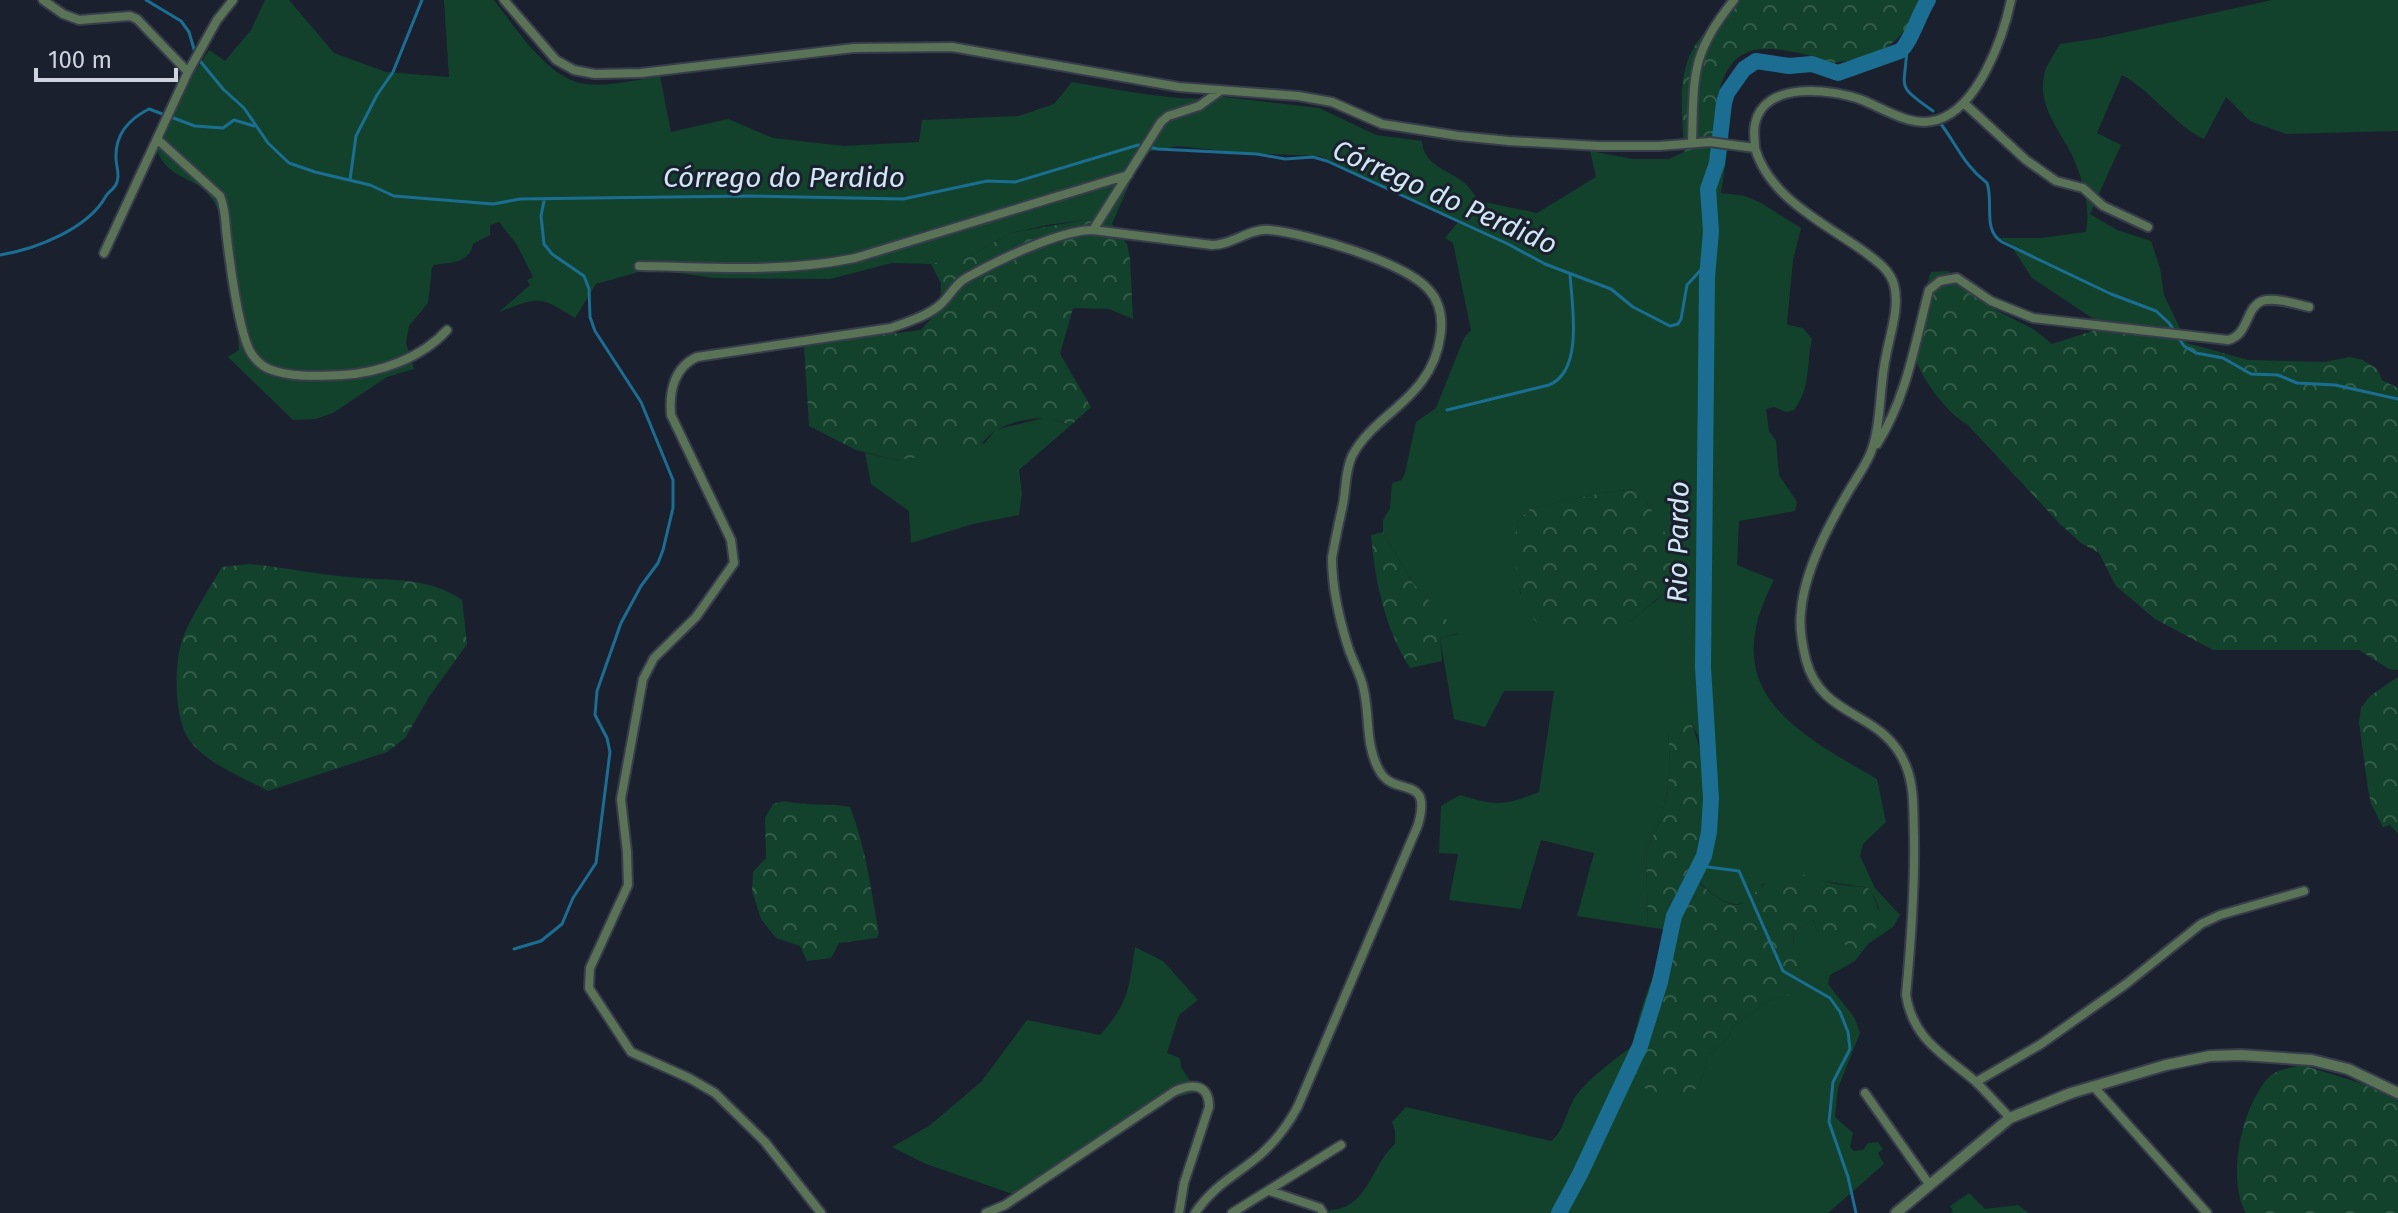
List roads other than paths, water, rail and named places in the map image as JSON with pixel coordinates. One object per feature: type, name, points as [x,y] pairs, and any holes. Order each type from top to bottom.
[{"type":"street","points":[[43,0],[63,14],[79,20],[130,16],[137,19],[188,72]]},
{"type":"street","points":[[104,253],[194,60],[217,20],[233,0]]},
{"type":"street","points":[[504,0],[556,60],[574,70],[595,74],[641,73],[854,48],[952,47],[1179,87],[1298,96],[1332,102],[1382,124],[1496,140],[1644,146],[1710,142],[1755,148]]},
{"type":"street","points":[[1692,143],[1694,80],[1700,51],[1734,0]]},
{"type":"street","points":[[1870,455],[1896,306],[1892,278],[1876,261],[1780,192],[1766,176],[1755,148],[1755,123],[1760,113],[1777,96],[1792,92],[1823,92],[1859,99],[1914,122],[1938,120],[1952,114],[1965,104],[1980,82],[2011,0]]},
{"type":"street","points":[[1093,230],[1161,122],[1168,116],[1199,106],[1220,91]]},
{"type":"street","points":[[1965,104],[2026,160],[2056,181],[2083,188],[2103,206],[2148,227]]},
{"type":"street","points":[[157,139],[220,196],[248,347],[269,369],[309,376],[348,375],[372,370],[415,356],[435,344],[447,330]]},
{"type":"street","points":[[639,266],[792,267],[828,264],[1129,175]]},
{"type":"street","points":[[821,1213],[765,1142],[715,1093],[631,1052],[589,988],[590,968],[628,885],[621,799],[643,679],[654,658],[696,617],[734,563],[731,540],[671,415],[670,400],[680,369],[697,357],[891,328],[941,305],[964,279],[1061,235],[1081,230],[1212,245],[1229,243],[1254,231],[1271,230],[1327,242],[1369,256],[1419,280],[1431,291],[1441,319],[1437,353],[1424,378],[1396,411],[1362,439],[1350,460],[1332,558],[1332,573],[1345,638],[1364,689],[1369,743],[1375,761],[1381,775],[1414,789],[1420,795],[1422,810],[1298,1106],[1276,1140],[1258,1157],[1216,1186],[1195,1213]]},
{"type":"street","points":[[2010,1118],[1976,1082],[1942,1056],[1915,1027],[1908,1011],[1906,995],[1915,893],[1913,794],[1907,767],[1895,742],[1837,706],[1822,693],[1810,676],[1801,641],[1801,612],[1806,584],[1831,522],[1896,410],[1929,290],[1940,281],[1957,278],[1991,301],[2033,318],[2228,340],[2239,336],[2256,306],[2262,302],[2309,307]]},
{"type":"street","points":[[1976,1082],[2021,1057],[2126,984],[2201,924],[2220,915],[2304,891]]},
{"type":"street","points":[[1896,1213],[2010,1118],[2044,1103],[2166,1065],[2210,1056],[2312,1060],[2348,1069],[2398,1093]]},
{"type":"street","points":[[986,1213],[1005,1205],[1175,1091],[1196,1085],[1205,1089],[1209,1107],[1184,1183],[1179,1213]]},
{"type":"street","points":[[2094,1087],[2207,1213]]},
{"type":"street","points":[[1865,1093],[1929,1184]]},
{"type":"street","points":[[1232,1213],[1341,1145]]},
{"type":"street","points":[[1270,1191],[1320,1208],[1323,1213]]},
{"type":"waterway","name":"Córrego do Perdido","points":[[146,0],[181,21],[189,32],[196,56],[223,89],[244,108],[268,143],[289,163],[370,185],[394,196],[493,204],[520,199],[748,196],[903,199],[987,181],[1015,182],[1138,145],[1285,159],[1313,157],[1327,161],[1545,264],[1611,289],[1633,307],[1670,326],[1678,324],[1681,319],[1687,285],[1708,262]]},
{"type":"waterway","points":[[350,180],[356,136],[393,72],[422,0]]},
{"type":"waterway","name":"Rio Pardo","points":[[1559,1213],[1640,1046],[1660,982],[1674,916],[1704,856],[1709,832],[1711,799],[1703,667],[1707,278],[1711,231],[1708,189],[1717,163],[1727,93],[1744,69],[1756,61],[1789,66],[1812,64],[1838,73],[1900,51],[1928,0]]},
{"type":"waterway","points":[[1907,45],[1904,78],[1907,90],[1933,111]]},
{"type":"waterway","points":[[0,255],[60,236],[98,208],[117,182],[116,150],[121,135],[135,118],[149,109],[195,126],[223,128],[234,120],[254,126]]},
{"type":"waterway","points":[[1941,124],[1967,162],[1987,183],[1992,231],[2002,242],[2111,294],[2156,311],[2169,323],[2184,346],[2196,353],[2223,358],[2251,374],[2278,375],[2297,383],[2335,385],[2398,399]]},
{"type":"waterway","points":[[514,949],[541,941],[562,924],[573,898],[596,863],[610,752],[607,738],[595,715],[597,691],[621,623],[658,563],[673,508],[673,480],[641,402],[595,331],[584,276],[552,254],[544,244],[541,216],[544,201]]},
{"type":"waterway","points":[[1447,410],[1549,385],[1560,377],[1572,352],[1570,275]]},
{"type":"waterway","points":[[1700,866],[1739,871],[1783,971],[1830,998],[1840,1012],[1848,1032],[1850,1049],[1833,1082],[1829,1122],[1848,1177],[1856,1213]]}]
